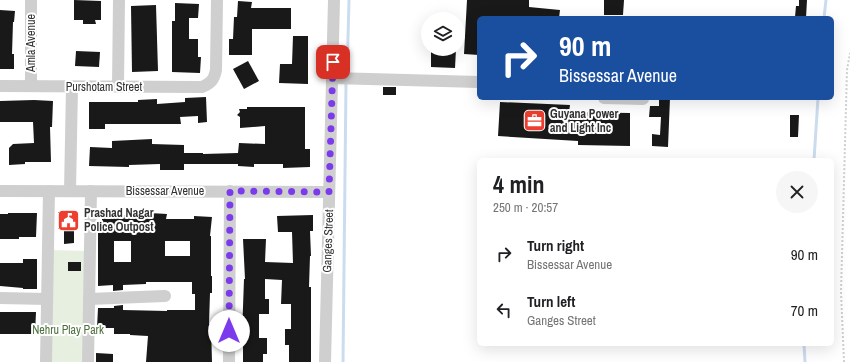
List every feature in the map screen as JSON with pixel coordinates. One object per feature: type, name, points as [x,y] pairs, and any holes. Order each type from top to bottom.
[{"type":"street","name":"Amla Avenue","points":[[31,0],[31,86]]},
{"type":"street","points":[[118,86],[119,0]]},
{"type":"street","name":"Purshotam Street","points":[[0,86],[202,87],[214,79],[216,70],[217,0]]},
{"type":"street","name":"Ganges Street","points":[[325,362],[329,192],[338,78],[334,0]]},
{"type":"street","points":[[338,78],[477,82]]},
{"type":"street","points":[[70,191],[72,87]]},
{"type":"street","name":"Bissessar Avenue","points":[[0,191],[329,192]]},
{"type":"street","points":[[46,362],[50,191]]},
{"type":"street","points":[[88,362],[91,191]]},
{"type":"street","points":[[229,362],[230,191]]},
{"type":"street","points":[[89,299],[166,296]]},
{"type":"street","points":[[0,298],[47,299]]},
{"type":"path","points":[[844,362],[842,269],[847,70],[850,53]]},
{"type":"green space","name":"Nehru Play Park","points":[[48,250],[90,251],[88,362],[46,362]]},
{"type":"building","points":[[74,0],[101,1],[101,20],[95,20],[96,24],[83,24],[83,20],[74,20]]},
{"type":"building","points":[[467,0],[529,0],[529,7],[560,10],[559,16],[477,16],[477,55],[465,54]]},
{"type":"building","points":[[604,0],[624,0],[623,15],[604,15]]},
{"type":"building","points":[[799,0],[807,0],[806,16],[795,16],[796,6],[799,6]]},
{"type":"building","points":[[238,1],[252,2],[251,8],[291,8],[291,29],[252,29],[252,55],[229,55],[229,39],[233,39],[234,17],[237,17]]},
{"type":"building","points":[[175,3],[199,4],[198,18],[189,18],[189,39],[198,39],[198,57],[201,57],[200,73],[172,72],[172,21],[175,21]]},
{"type":"building","points":[[156,5],[158,71],[132,72],[131,6]]},
{"type":"building","points":[[0,10],[15,11],[13,22],[12,54],[14,54],[14,69],[0,69]]},
{"type":"building","points":[[293,36],[308,36],[308,84],[279,83],[280,64],[292,64]]},
{"type":"building","points":[[76,51],[100,52],[99,67],[75,66]]},
{"type":"building","points":[[431,56],[456,56],[455,68],[431,67]]},
{"type":"building","points":[[248,61],[259,81],[244,89],[233,69]]},
{"type":"building","points":[[383,87],[396,87],[396,95],[383,95]]},
{"type":"building","points":[[206,97],[207,122],[198,123],[198,116],[180,117],[181,124],[105,124],[105,129],[89,129],[89,102],[138,102],[138,100],[157,99],[157,104],[185,102],[185,98]]},
{"type":"building","points":[[659,100],[670,100],[668,147],[652,146],[652,134],[660,135],[661,117],[649,117],[650,106],[659,106]]},
{"type":"building","points":[[0,101],[53,101],[52,127],[50,127],[51,162],[25,162],[25,164],[9,165],[9,148],[13,144],[34,143],[33,122],[0,122]]},
{"type":"building","points":[[500,102],[570,105],[569,112],[630,113],[630,146],[578,145],[578,141],[498,136]]},
{"type":"building","points":[[247,107],[305,107],[305,149],[310,149],[310,167],[283,168],[283,164],[254,164],[254,167],[238,166],[238,164],[184,164],[184,170],[160,170],[160,164],[129,165],[129,167],[89,166],[90,147],[112,148],[112,141],[152,139],[152,144],[184,145],[184,153],[203,154],[238,153],[239,143],[265,144],[265,126],[240,128],[240,117],[237,115],[240,112],[239,109],[247,109]]},
{"type":"building","points":[[790,115],[799,115],[798,137],[790,137]]},
{"type":"building","name":"Prashad Nagar Police Outpost","points":[[58,212],[78,212],[78,229],[74,229],[74,243],[64,244],[64,229],[58,229]]},
{"type":"building","points":[[37,213],[36,237],[0,239],[0,214]]},
{"type":"building","points":[[150,213],[167,214],[166,219],[194,219],[194,216],[212,217],[210,236],[212,293],[210,293],[209,324],[211,324],[212,362],[146,362],[148,336],[114,334],[114,328],[97,328],[98,308],[114,308],[114,306],[123,305],[123,310],[195,310],[195,294],[192,294],[192,282],[146,282],[146,284],[123,285],[123,290],[113,291],[113,285],[98,286],[98,226],[102,226],[102,217],[129,215],[129,217],[149,218]],"holes":[[[114,241],[131,241],[131,262],[114,262]],[[165,241],[190,241],[190,256],[165,256]]]},
{"type":"building","points":[[313,215],[313,231],[310,231],[311,256],[309,287],[311,287],[311,362],[289,362],[289,345],[285,345],[285,329],[291,329],[291,304],[281,304],[282,280],[265,279],[265,299],[269,299],[269,314],[259,314],[259,338],[267,338],[267,354],[263,354],[263,362],[243,362],[242,335],[245,279],[243,239],[266,239],[265,262],[293,263],[292,232],[278,232],[277,216]]},
{"type":"building","points":[[23,259],[37,259],[37,289],[0,286],[0,263],[23,263]]},
{"type":"building","points":[[68,262],[81,262],[81,271],[68,271]]},
{"type":"building","points":[[0,312],[36,312],[35,334],[0,334]]},
{"type":"building","points":[[96,353],[113,354],[113,362],[96,362]]},
{"type":"waterway","points":[[347,76],[349,0]]},
{"type":"waterway","points":[[824,16],[826,0]]},
{"type":"waterway","points":[[343,362],[346,82]]},
{"type":"waterway","points":[[814,158],[818,100]]},
{"type":"waterway","points":[[804,346],[805,362]]},
{"type":"place","name":"Guyana Power and Light Inc","points":[[534,121]]},
{"type":"place","name":"Prashad Nagar Police Outpost","points":[[68,220]]},
{"type":"route","points":[[229,331],[230,191],[329,192],[333,62]]}]
